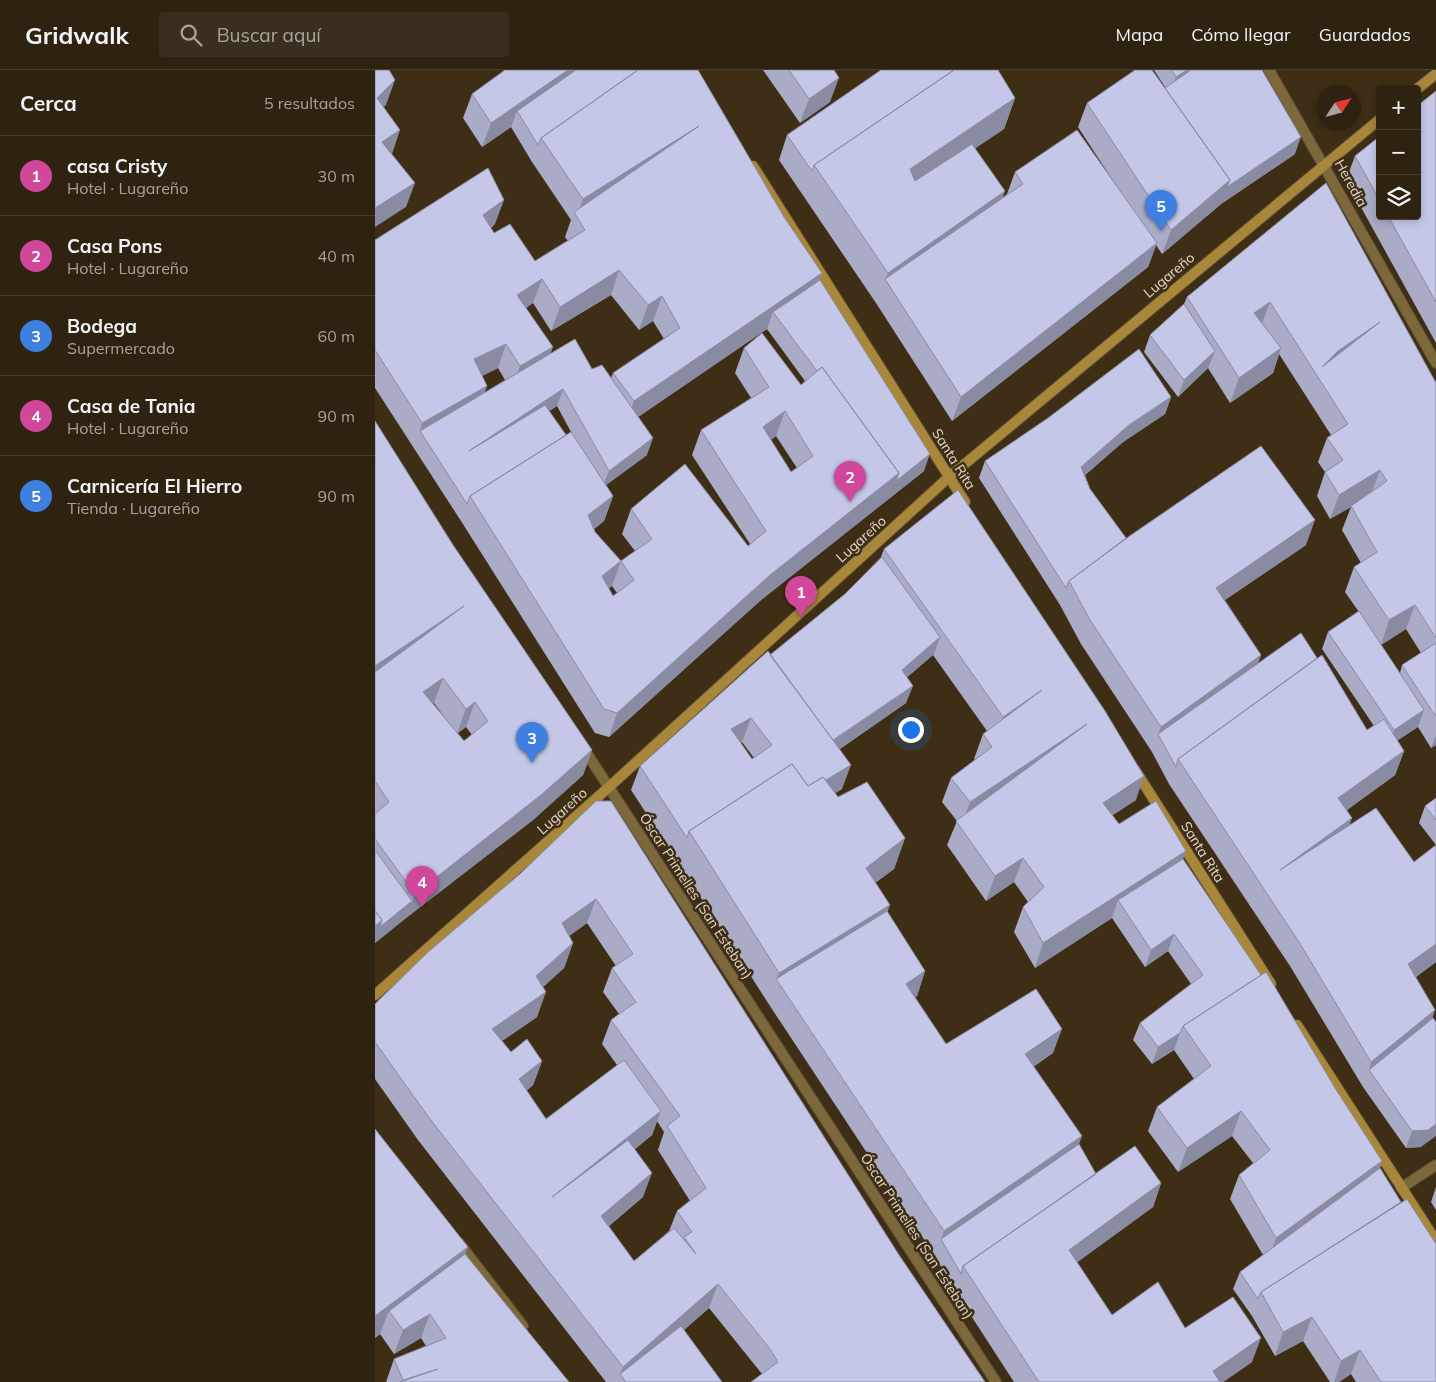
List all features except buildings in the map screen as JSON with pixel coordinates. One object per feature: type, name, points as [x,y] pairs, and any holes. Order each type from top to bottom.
[{"type":"street","name":"Heredia","points":[[1269,70],[1324,163],[1436,363]]},
{"type":"street","points":[[1421,86],[1436,74]]},
{"type":"street","name":"Lugareño","points":[[375,995],[609,787],[949,477],[1324,163],[1376,122]]},
{"type":"street","name":"Santa Rita","points":[[748,158],[971,511]]},
{"type":"street","name":"Óscar Primelles (San Esteban)","points":[[577,738],[996,1382]]},
{"type":"street","name":"Santa Rita","points":[[1130,762],[1279,996]]},
{"type":"street","points":[[1289,1013],[1436,1241]]},
{"type":"street","points":[[1401,1188],[1436,1165]]},
{"type":"street","points":[[453,1236],[531,1336]]},
{"type":"place","name":"Carnicería El Hierro","points":[[1161,231]]},
{"type":"place","name":"Casa Pons","points":[[850,502]]},
{"type":"place","name":"casa Cristy","points":[[801,617]]},
{"type":"place","name":"Bodega","points":[[532,763]]},
{"type":"place","name":"Casa de Tania","points":[[422,907]]}]
